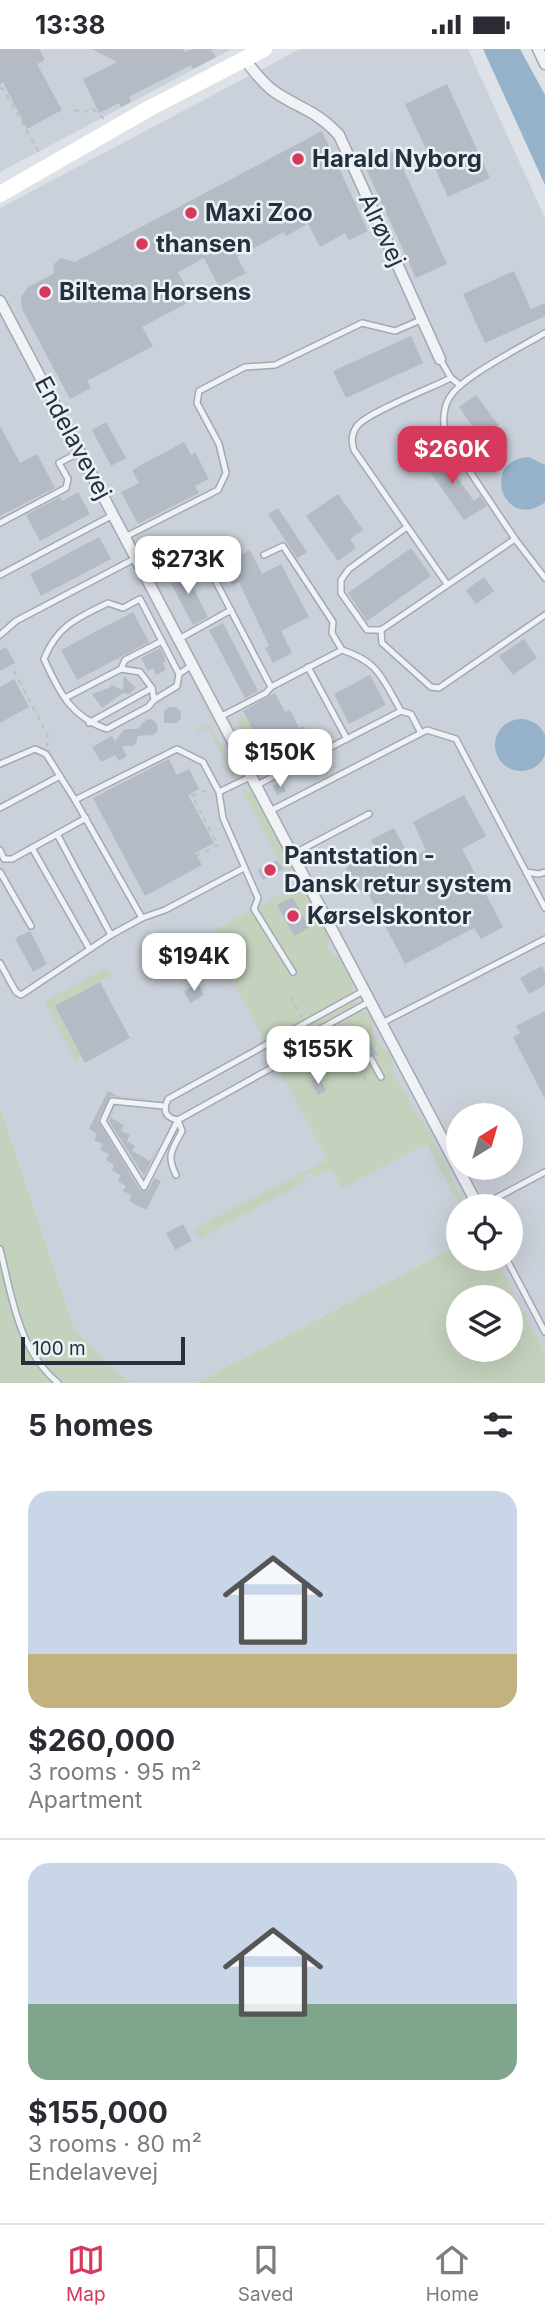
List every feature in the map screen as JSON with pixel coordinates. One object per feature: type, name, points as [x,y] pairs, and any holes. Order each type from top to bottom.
[{"type":"street","points":[[0,194],[242,54],[264,49]]},
{"type":"street","points":[[538,49],[545,64]]},
{"type":"street","name":"Alrøvej","points":[[242,54],[260,78],[276,93],[313,111],[339,135],[440,359]]},
{"type":"street","name":"Endelavevej","points":[[0,301],[474,1194]]},
{"type":"lane","points":[[125,537],[218,490],[226,473],[219,444],[197,403],[199,391],[245,367],[275,365],[362,323],[395,331],[423,319]]},
{"type":"lane","points":[[545,334],[460,385],[446,403],[443,417],[446,436],[515,539],[545,578]]},
{"type":"lane","points":[[440,359],[451,378],[460,385]]},
{"type":"lane","points":[[447,584],[354,450],[352,435],[365,419],[451,378]]},
{"type":"lane","points":[[0,523],[65,488],[68,479],[59,463],[80,452]]},
{"type":"lane","points":[[0,575],[113,515]]},
{"type":"lane","points":[[407,527],[349,569],[341,580],[341,593],[367,630],[381,630],[515,539]]},
{"type":"lane","points":[[264,555],[283,546],[333,622],[332,633],[342,649],[360,656],[377,669],[401,711],[411,714],[421,733]]},
{"type":"lane","points":[[148,580],[195,555],[204,559],[271,687]]},
{"type":"lane","points":[[0,635],[16,621],[136,558]]},
{"type":"lane","points":[[140,599],[162,641],[178,674],[177,686],[153,699],[148,707],[107,729],[89,723],[77,714],[56,685],[44,659],[52,640],[74,619],[108,603],[123,608],[140,599]]},
{"type":"lane","points":[[144,607],[158,600]]},
{"type":"lane","points":[[179,639],[231,610]]},
{"type":"lane","points":[[381,630],[382,643],[431,687],[439,688],[545,615]]},
{"type":"lane","points":[[121,669],[125,660],[162,641]]},
{"type":"lane","points":[[220,717],[342,649]]},
{"type":"lane","points":[[178,674],[193,665]]},
{"type":"lane","points":[[308,667],[347,739]]},
{"type":"lane","points":[[65,698],[121,669],[139,672],[152,688],[153,699]]},
{"type":"lane","points":[[89,723],[152,688]]},
{"type":"lane","points":[[217,789],[254,781],[322,753],[401,711]]},
{"type":"lane","points":[[271,811],[427,730],[456,739],[545,908]]},
{"type":"lane","points":[[0,764],[35,749],[46,754],[86,818],[142,918]]},
{"type":"lane","points":[[75,800],[177,749],[202,762],[217,789],[223,818],[258,898],[254,909],[293,972]]},
{"type":"lane","points":[[0,808],[60,776]]},
{"type":"lane","points":[[293,854],[369,814]]},
{"type":"lane","points":[[0,851],[2,860],[12,859],[86,818]]},
{"type":"lane","points":[[57,834],[111,935]]},
{"type":"lane","points":[[33,848],[89,948]]},
{"type":"lane","points":[[0,963],[16,992],[21,995],[111,935],[244,868]]},
{"type":"lane","points":[[0,872],[31,926]]},
{"type":"lane","points":[[526,872],[545,872]]},
{"type":"lane","points":[[382,1023],[545,939]]},
{"type":"lane","points":[[178,1120],[165,1114],[164,1106],[168,1100],[272,1041],[368,996]]},
{"type":"lane","points":[[164,1106],[112,1101],[103,1121],[144,1187],[178,1120],[302,1051],[313,1033],[368,996]]},
{"type":"lane","points":[[272,1041],[283,1061]]},
{"type":"lane","points":[[371,1059],[381,1077]]},
{"type":"lane","points":[[176,1175],[170,1163],[170,1155],[181,1131],[178,1120]]},
{"type":"lane","points":[[503,1194],[545,1172]]},
{"type":"lane","points":[[0,1249],[21,1331],[36,1361],[58,1383]]},
{"type":"lane","points":[[513,1271],[545,1332]]},
{"type":"path","points":[[0,88],[4,90],[47,167]]},
{"type":"path","points":[[74,110],[96,110],[103,116],[110,131]]},
{"type":"path","points":[[14,671],[48,736],[46,754]]},
{"type":"path","points":[[322,753],[339,776]]},
{"type":"path","points":[[196,856],[218,845],[190,795],[217,789]]},
{"type":"path","points":[[349,1049],[369,1084]]},
{"type":"shaded area","points":[[0,49],[232,49],[0,172]]},
{"type":"shaded area","points":[[300,49],[468,49],[545,218],[545,1354],[523,1311],[523,1285],[510,1285],[503,1271],[523,1271],[523,1194],[446,1194],[446,1251],[196,1383],[132,1383],[75,1330],[0,1106],[0,208]]},
{"type":"green space","points":[[245,715],[262,748],[254,752],[237,719]]},
{"type":"green space","points":[[209,724],[235,771],[233,777],[208,728],[197,733],[195,731]]},
{"type":"green space","points":[[247,790],[255,795],[292,867],[288,876],[242,791]]},
{"type":"green space","points":[[293,887],[304,888],[330,938],[327,947],[332,955],[339,956],[353,982],[351,992],[362,1012],[370,1014],[377,1042],[393,1058],[390,1066],[406,1095],[409,1094],[408,1100],[416,1114],[422,1118],[446,1167],[446,1180],[427,1144],[342,1188],[331,1168],[314,1177],[310,1171],[303,1175],[306,1181],[199,1239],[194,1229],[327,1160],[208,934]]},
{"type":"green space","points":[[106,968],[111,976],[55,1006],[82,1057],[76,1061],[44,1001]]},
{"type":"green space","points":[[0,1106],[75,1330],[132,1383],[0,1383]]},
{"type":"green space","points":[[446,1180],[452,1180],[459,1194],[454,1194]]},
{"type":"green space","points":[[446,1251],[446,1271],[503,1271],[510,1285],[446,1285],[446,1362],[523,1362],[523,1311],[545,1354],[545,1383],[196,1383]]},
{"type":"water","points":[[483,49],[520,49],[545,95],[545,185]]},
{"type":"water","points":[[529,457],[545,465],[545,502],[531,509],[518,508],[509,502],[501,481],[504,470],[513,461]]},
{"type":"water","points":[[511,721],[531,721],[545,735],[545,755],[531,769],[511,769],[497,755],[497,735]]},
{"type":"building","points":[[0,49],[39,49],[45,60],[37,64],[62,110],[27,129],[3,82],[0,84]]},
{"type":"building","points":[[92,49],[183,49],[185,52],[192,49],[211,49],[216,57],[193,69],[191,65],[129,97],[131,102],[121,107],[119,103],[99,113],[83,79],[117,62]]},
{"type":"building","points":[[447,84],[490,178],[448,197],[405,104]]},
{"type":"building","points":[[322,131],[368,231],[349,240],[345,233],[320,247],[308,224],[286,236],[284,232],[237,257],[246,273],[219,287],[204,258],[178,272],[193,300],[142,327],[153,346],[87,381],[91,388],[70,399],[22,309],[21,297],[28,287],[53,274],[54,264],[61,258],[75,262]]},
{"type":"building","points":[[395,151],[447,264],[416,278],[364,164]]},
{"type":"building","points":[[514,271],[531,309],[545,303],[545,316],[485,343],[463,294]]},
{"type":"building","points":[[411,336],[423,363],[346,398],[333,371]]},
{"type":"building","points":[[476,395],[499,426],[481,439],[459,407]]},
{"type":"building","points":[[106,422],[126,458],[111,466],[92,430]]},
{"type":"building","points":[[0,426],[20,463],[37,454],[55,488],[0,516]]},
{"type":"building","points":[[184,442],[191,455],[195,452],[209,479],[195,486],[199,493],[138,524],[121,492],[139,483],[132,470]]},
{"type":"building","points":[[436,448],[474,501],[480,496],[487,506],[464,520],[421,459]]},
{"type":"building","points":[[78,492],[90,514],[40,541],[26,515],[60,497],[62,501]]},
{"type":"building","points":[[338,494],[363,530],[350,539],[356,548],[338,561],[306,516]]},
{"type":"building","points":[[278,508],[307,552],[297,558],[268,514]]},
{"type":"building","points":[[99,537],[111,559],[41,596],[30,574]]},
{"type":"building","points":[[230,543],[237,557],[250,550],[262,574],[281,564],[309,617],[281,631],[292,653],[273,663],[265,648],[269,646],[239,582],[232,585],[214,551]]},
{"type":"building","points":[[411,548],[431,576],[367,621],[348,593]]},
{"type":"building","points":[[183,567],[208,617],[193,625],[167,576]]},
{"type":"building","points":[[484,577],[494,591],[476,604],[466,590]]},
{"type":"building","points":[[133,612],[149,642],[77,680],[61,650]]},
{"type":"building","points":[[223,623],[258,691],[245,698],[209,630]]},
{"type":"building","points":[[524,639],[537,658],[513,675],[499,656]]},
{"type":"building","points":[[6,647],[15,663],[0,671],[0,650]]},
{"type":"building","points":[[160,648],[166,661],[163,663],[166,670],[156,675],[153,668],[148,671],[141,658]]},
{"type":"building","points":[[370,675],[386,705],[349,724],[334,694]]},
{"type":"building","points":[[124,676],[136,688],[129,694],[123,693],[102,708],[92,694],[111,685],[123,690]]},
{"type":"building","points":[[14,679],[29,707],[0,723],[0,687]]},
{"type":"building","points":[[275,693],[285,712],[290,710],[299,728],[304,726],[313,743],[271,764],[243,711]]},
{"type":"building","points":[[169,707],[176,707],[181,712],[181,719],[176,723],[164,723],[164,711]]},
{"type":"building","points":[[152,719],[158,730],[153,735],[137,736],[133,746],[122,746],[127,756],[119,761],[115,755],[101,762],[92,747],[112,736],[115,741],[125,729],[137,729],[146,720]]},
{"type":"building","points":[[169,759],[177,775],[189,769],[199,789],[188,795],[214,843],[195,853],[202,865],[145,896],[93,798]]},
{"type":"building","points":[[282,782],[286,791],[277,795],[273,786]]},
{"type":"building","points":[[464,795],[486,836],[462,849],[503,927],[481,939],[474,928],[405,964],[367,891],[358,890],[349,884],[346,868],[357,857],[381,858],[371,840],[394,828],[410,858],[426,850],[413,822]]},
{"type":"building","name":"Pantstation - Dansk retur system","points":[[277,860],[283,869],[263,880],[258,870]]},
{"type":"building","name":"Kørselskontor","points":[[293,897],[309,928],[294,936],[277,905]]},
{"type":"building","points":[[30,931],[47,964],[33,972],[15,938]]},
{"type":"building","points":[[542,966],[545,971],[545,985],[529,994],[520,978]]},
{"type":"building","points":[[100,982],[130,1038],[85,1063],[55,1006]]},
{"type":"building","points":[[198,984],[204,995],[190,1003],[184,991]]},
{"type":"building","points":[[545,1011],[545,1099],[513,1037],[520,1033],[516,1026]]},
{"type":"building","points":[[362,1027],[378,1056],[369,1054],[366,1057],[367,1062],[363,1064],[347,1035]]},
{"type":"building","points":[[319,1077],[326,1091],[318,1095],[311,1081]]},
{"type":"building","points":[[108,1091],[117,1096],[148,1099],[110,1096],[98,1121],[140,1190],[147,1191],[155,1178],[161,1181],[146,1210],[129,1201],[132,1195],[123,1191],[126,1186],[118,1181],[120,1175],[112,1170],[114,1165],[106,1160],[109,1154],[100,1150],[103,1144],[94,1140],[97,1134],[89,1129]]},
{"type":"building","points":[[115,1107],[111,1118],[124,1125],[121,1131],[130,1135],[127,1141],[135,1146],[132,1151],[150,1161],[159,1145],[144,1176],[109,1121]]},
{"type":"building","points":[[183,1224],[192,1241],[175,1250],[166,1233]]},
{"type":"place","name":"Harald Nyborg","points":[[298,159]]},
{"type":"place","name":"Maxi Zoo","points":[[191,213]]},
{"type":"place","name":"thansen","points":[[142,244]]},
{"type":"place","name":"Biltema Horsens","points":[[45,292]]},
{"type":"place","name":"Pantstation - Dansk retur system","points":[[270,870]]},
{"type":"place","name":"Kørselskontor","points":[[293,916]]}]
